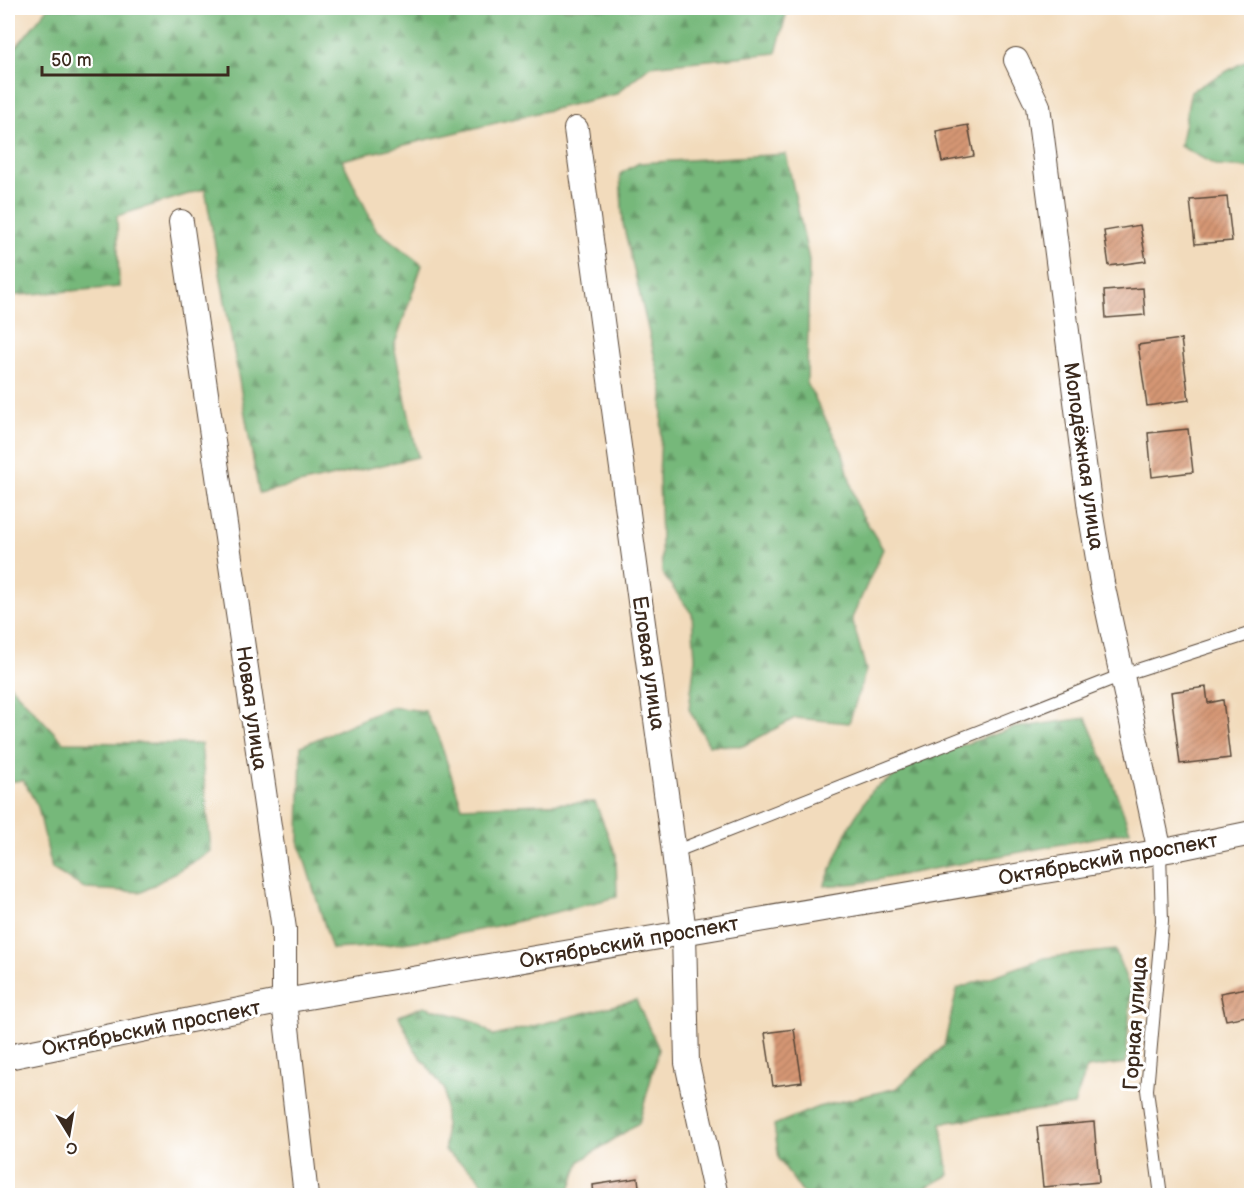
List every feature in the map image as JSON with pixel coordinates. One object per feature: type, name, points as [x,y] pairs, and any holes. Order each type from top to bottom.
[{"type":"street","name":"Молодёжная улица","points":[[1016,60],[1038,105],[1101,583],[1160,852]]},
{"type":"street","name":"Еловая улица","points":[[576,129],[684,933],[687,1063],[716,1196]]},
{"type":"street","name":"Новая улица","points":[[181,222],[284,929],[284,1001],[306,1196]]},
{"type":"street","name":"Октябрьский проспект","points":[[8,1056],[284,1001],[1160,852],[1251,833]]},
{"type":"lane","points":[[674,852],[1122,675],[1251,633]]},
{"type":"lane","name":"Горная улица","points":[[1160,852],[1161,921],[1147,1090],[1161,1196]]},
{"type":"green space","points":[[48,8],[788,8],[776,53],[650,66],[616,94],[342,160],[376,229],[422,265],[394,346],[418,457],[259,493],[205,189],[117,216],[119,287],[8,296],[8,57]]},
{"type":"green space","points":[[1251,58],[1251,168],[1217,166],[1180,146],[1191,91]]},
{"type":"green space","points":[[786,154],[809,260],[807,383],[843,453],[857,507],[883,549],[852,618],[866,670],[849,723],[795,718],[743,746],[709,745],[689,709],[695,658],[692,614],[662,573],[659,476],[663,392],[623,224],[620,174],[639,163]]},
{"type":"green space","points":[[8,683],[63,742],[201,744],[211,851],[142,892],[86,889],[52,869],[38,807],[23,780],[8,782]]},
{"type":"green space","points":[[390,707],[425,711],[439,739],[462,807],[595,802],[616,855],[617,897],[511,923],[440,937],[369,947],[332,949],[299,842],[301,746]]},
{"type":"green space","points":[[1086,718],[1130,831],[860,883],[824,886],[850,825],[872,790],[926,757],[1014,728]]},
{"type":"green space","points":[[1115,950],[1131,991],[1126,1063],[1087,1068],[1074,1105],[941,1123],[949,1175],[913,1195],[804,1195],[779,1159],[774,1125],[818,1107],[897,1088],[944,1046],[957,989],[1044,958]]},
{"type":"green space","points":[[636,1000],[659,1049],[639,1123],[580,1161],[568,1195],[488,1195],[476,1174],[445,1151],[445,1090],[414,1048],[399,1016],[424,1006],[474,1021],[494,1036]]},
{"type":"building","points":[[968,125],[974,156],[942,162],[936,131]]},
{"type":"building","points":[[1227,197],[1232,241],[1195,244],[1190,200]]},
{"type":"building","points":[[1140,225],[1146,261],[1109,266],[1104,231]]},
{"type":"building","points":[[1143,288],[1145,315],[1106,318],[1104,291]]},
{"type":"building","points":[[1181,339],[1189,400],[1147,406],[1138,345]]},
{"type":"building","points":[[1188,429],[1193,472],[1152,477],[1148,433]]},
{"type":"building","points":[[1206,687],[1208,703],[1223,700],[1230,758],[1180,764],[1171,692]]},
{"type":"building","points":[[1252,987],[1252,1015],[1226,1020],[1220,993]]},
{"type":"building","points":[[794,1029],[802,1082],[773,1086],[765,1033]]},
{"type":"building","points":[[1094,1122],[1099,1182],[1043,1187],[1037,1127]]},
{"type":"building","points":[[638,1178],[640,1196],[594,1196],[593,1185]]}]
